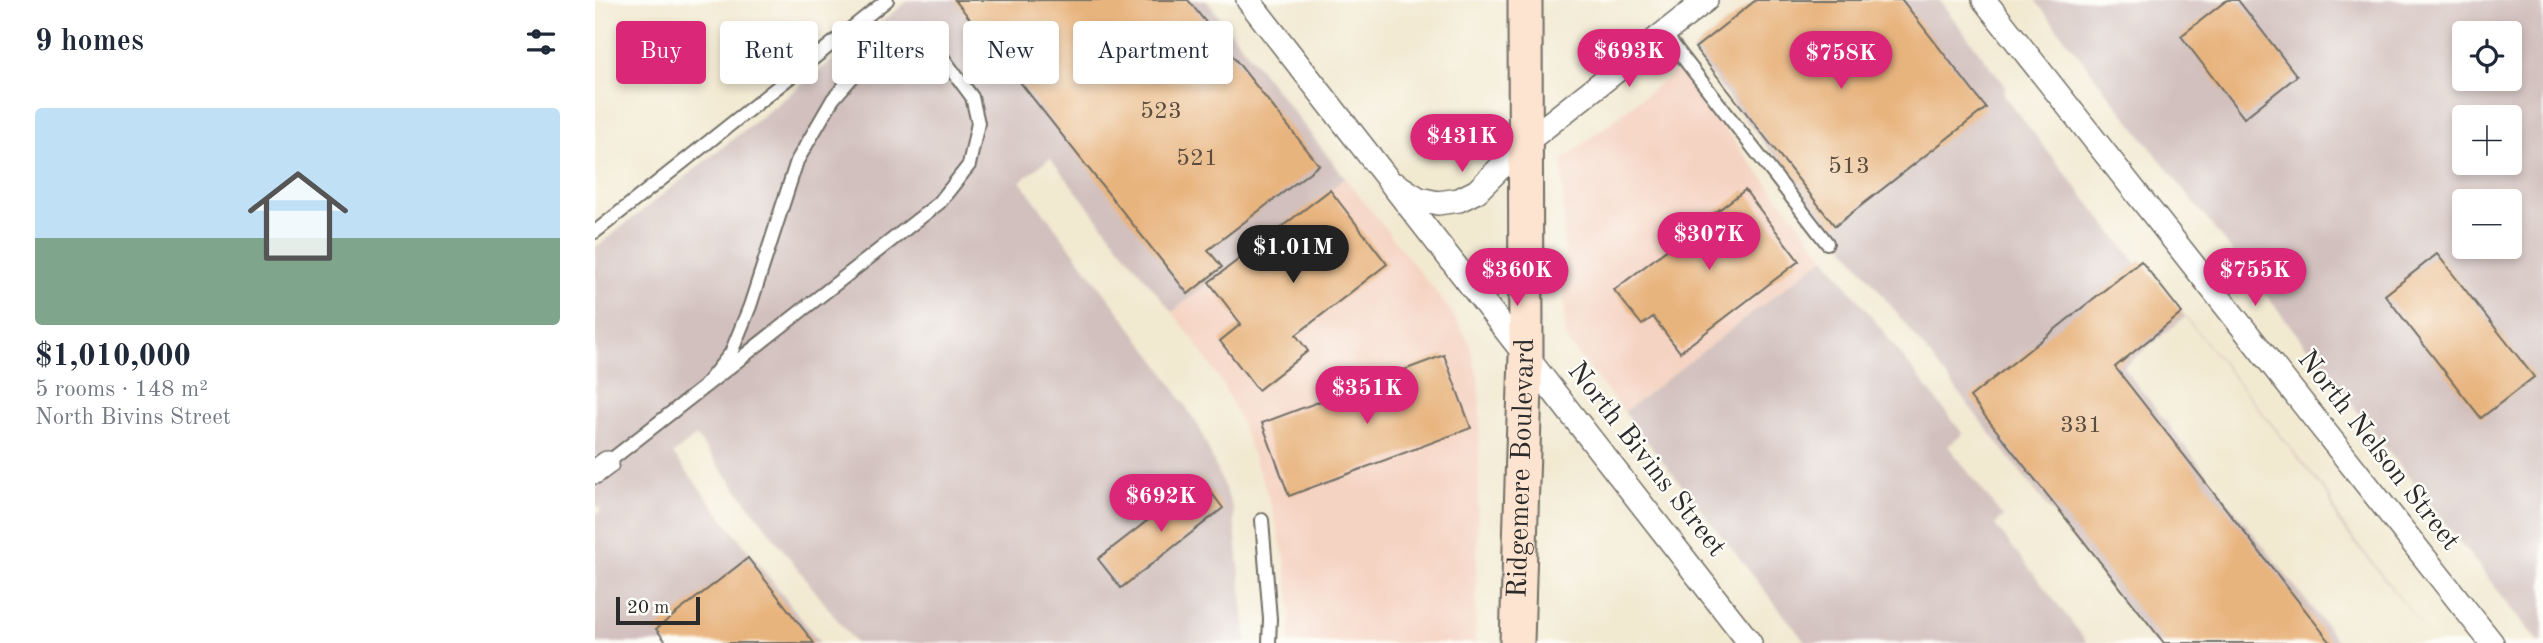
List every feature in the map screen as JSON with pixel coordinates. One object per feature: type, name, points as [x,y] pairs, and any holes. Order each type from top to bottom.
[{"type":"main road","name":"Ridgemere Boulevard","points":[[1517,643],[1526,354],[1525,0]]},
{"type":"street","name":"North Bivins Street","points":[[1248,0],[1750,643]]},
{"type":"street","name":"North Bivins Street","points":[[1390,181],[1419,199],[1438,203],[1459,200],[1478,191],[1525,143],[1706,0]]},
{"type":"street","name":"North Nelson Street","points":[[1984,0],[2492,643]]},
{"type":"lane","points":[[595,232],[887,0]]},
{"type":"lane","points":[[1664,33],[1827,243]]},
{"type":"lane","points":[[601,467],[703,388],[939,203],[969,165],[978,123],[972,97],[937,50],[916,41],[890,45],[861,67],[833,99],[797,161],[750,306],[730,353],[703,388]]},
{"type":"lane","points":[[1262,520],[1270,619],[1269,643]]},
{"type":"shaded area","points":[[909,0],[1206,0],[1222,21],[1073,21],[1073,84],[1233,84],[1233,35],[1345,178],[1172,312],[1050,158],[1020,181],[1158,363],[1199,427],[1233,508],[1247,643],[855,643],[696,436],[673,454],[820,643],[595,643],[595,516],[601,510],[595,503],[595,248],[803,84],[818,84],[818,72],[832,61],[832,84],[949,84],[949,21],[882,21]]},
{"type":"shaded area","points":[[1756,0],[1939,0],[2005,85],[2004,96],[2137,264],[2141,261],[2330,496],[2340,521],[2436,643],[2338,522],[2328,496],[2185,317],[2123,367],[2339,643],[2154,643],[1692,51]]},
{"type":"shaded area","points":[[2035,0],[2543,0],[2543,643],[2539,643]]},
{"type":"shaded area","points":[[1678,69],[1825,257],[1624,412],[1565,338],[1563,160]]},
{"type":"shaded area","points":[[1345,178],[1450,310],[1469,342],[1478,377],[1480,410],[1475,643],[1290,643],[1291,613],[1285,558],[1268,495],[1239,418],[1222,383],[1172,312]]},
{"type":"shaded area","points":[[1825,257],[1963,434],[1948,446],[2003,517],[1995,525],[2088,643],[1806,643],[1624,412]]},
{"type":"building","points":[[955,0],[1188,0],[1205,21],[1073,21],[1073,84],[1233,84],[1233,57],[1319,165],[1208,250],[1222,267],[1188,294],[1022,84],[1059,84],[1059,21],[972,21]]},
{"type":"building","points":[[1756,0],[1902,0],[1986,108],[1835,226],[1695,48]]},
{"type":"building","points":[[2227,0],[2238,0],[2297,76],[2244,118],[2181,36]]},
{"type":"building","points":[[1330,190],[1387,264],[1296,335],[1308,351],[1258,390],[1220,341],[1241,324],[1209,282]]},
{"type":"building","points":[[1745,190],[1799,261],[1680,352],[1653,317],[1642,325],[1614,290]]},
{"type":"building","points":[[2437,254],[2534,377],[2481,418],[2385,295]]},
{"type":"building","points":[[2141,261],[2182,313],[2115,367],[2331,643],[2164,643],[1970,397]]},
{"type":"building","points":[[1444,355],[1471,428],[1289,496],[1262,423]]},
{"type":"building","points":[[1201,479],[1223,508],[1121,588],[1098,559]]},
{"type":"building","points":[[748,558],[814,643],[667,643],[656,629]]}]
